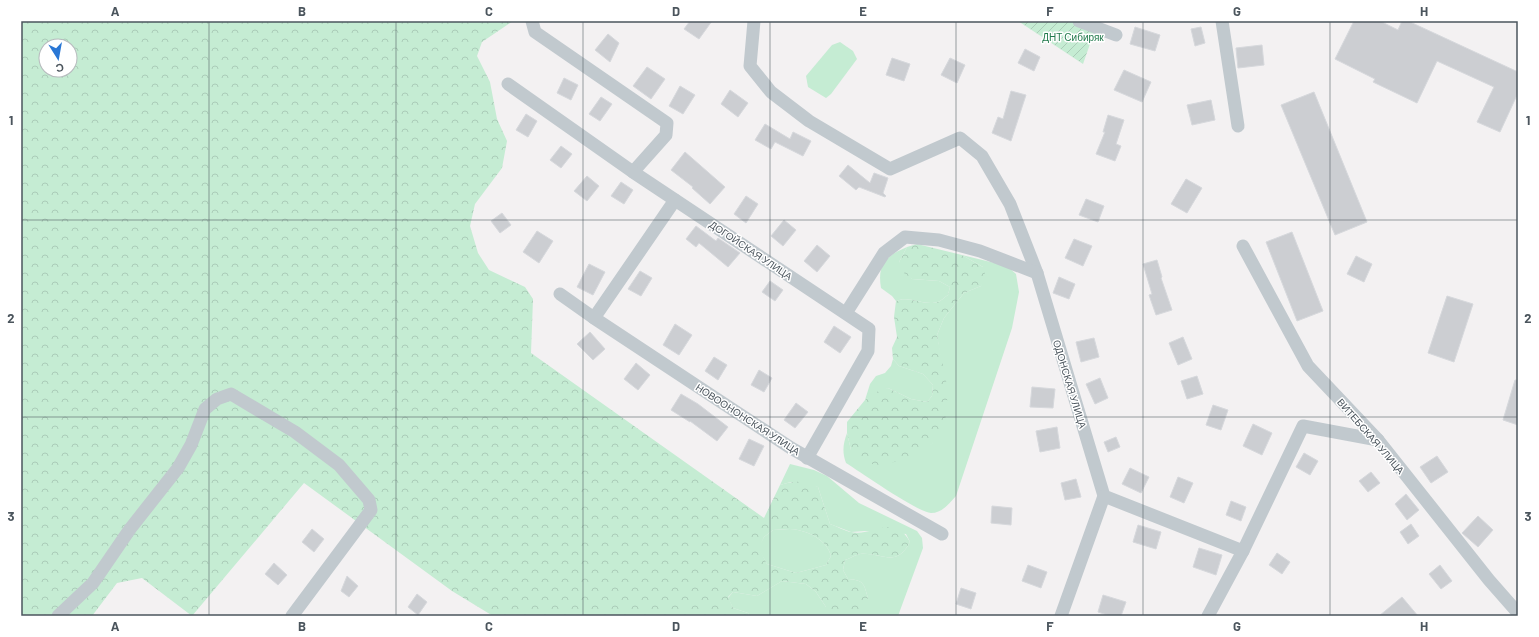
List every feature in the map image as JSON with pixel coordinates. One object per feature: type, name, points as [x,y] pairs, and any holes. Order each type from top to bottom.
[{"type":"street","points":[[532,21],[535,32],[668,123],[666,134],[633,172]]},
{"type":"street","name":"ОДОНСКАЯ УЛИЦА","points":[[754,21],[750,66],[771,92],[809,121],[890,169],[960,138],[982,156],[1010,204],[1037,273],[1104,496]]},
{"type":"street","points":[[1079,21],[1116,35]]},
{"type":"street","points":[[1222,21],[1238,126]]},
{"type":"street","name":"ДОГОЙСКАЯ УЛИЦА","points":[[508,84],[633,172],[869,329],[868,351],[807,458]]},
{"type":"street","points":[[594,318],[676,200]]},
{"type":"street","points":[[846,313],[884,253],[905,237],[939,240],[980,251],[1037,273]]},
{"type":"street","name":"ВИТЕБСКАЯ УЛИЦА","points":[[1243,246],[1308,366],[1378,440],[1484,574],[1518,613]]},
{"type":"street","name":"НОВООНОНСКАЯ УЛИЦА","points":[[560,294],[791,448],[942,534]]},
{"type":"street","points":[[58,616],[93,583],[130,529],[178,468],[190,445],[205,409],[217,399],[231,394],[295,432],[339,465],[368,500],[371,510],[292,616]]},
{"type":"street","points":[[1208,616],[1243,551],[1303,426],[1378,440]]},
{"type":"street","points":[[1061,616],[1104,496],[1243,551]]},
{"type":"green space","points":[[21,21],[513,21],[482,42],[477,56],[490,82],[497,119],[507,141],[502,168],[475,204],[470,226],[478,253],[489,270],[525,287],[533,299],[531,353],[764,518],[780,485],[791,482],[804,482],[818,487],[830,524],[848,531],[859,533],[890,527],[897,528],[904,533],[910,542],[905,550],[894,557],[860,554],[845,560],[843,570],[848,579],[857,580],[860,582],[864,586],[868,598],[859,609],[843,614],[826,607],[816,592],[806,584],[782,581],[757,596],[733,592],[728,597],[733,608],[748,613],[749,616],[493,616],[452,591],[304,483],[192,616],[142,578],[117,583],[92,616],[21,616]],"holes":[[[789,529],[809,533],[823,542],[827,546],[831,556],[826,565],[796,573],[767,564],[759,548],[764,537],[773,530]]]},
{"type":"green space","name":"ДНТ Сибиряк","points":[[1018,21],[1098,21],[1083,64]]},
{"type":"green space","points":[[840,42],[853,51],[857,59],[831,94],[826,98],[808,87],[806,76],[832,45]]},
{"type":"green space","points":[[917,244],[962,255],[983,267],[986,277],[981,286],[964,293],[944,318],[937,335],[948,391],[945,423],[932,444],[899,461],[879,465],[864,463],[851,450],[847,433],[847,422],[865,400],[880,390],[888,388],[911,399],[927,402],[932,396],[933,385],[923,374],[899,366],[893,359],[892,348],[897,337],[894,317],[896,301],[906,299],[927,303],[938,302],[948,295],[950,287],[939,281],[912,279],[901,271],[899,262],[907,247]]},
{"type":"green space","points":[[907,247],[899,262],[912,279],[939,281],[950,287],[948,295],[940,301],[927,303],[901,299],[896,301],[881,288],[880,273],[885,262],[888,258]]},
{"type":"green space","points":[[962,255],[1007,266],[1016,274],[1019,292],[1012,328],[956,496],[942,509],[935,513],[931,513],[924,511],[902,499],[846,463],[844,444],[847,433],[851,450],[932,444],[941,360],[937,335],[944,318],[964,293],[981,286],[983,267]]},
{"type":"green space","points":[[893,359],[899,366],[923,374],[933,385],[932,396],[927,402],[911,399],[888,388],[865,400],[870,384],[876,376],[885,373],[891,366]]},
{"type":"green space","points":[[790,464],[814,470],[827,476],[859,503],[917,531],[922,538],[923,548],[898,616],[749,616],[748,613],[733,608],[728,598],[733,592],[757,596],[782,581],[806,584],[816,592],[826,607],[868,598],[864,586],[860,582],[857,580],[848,579],[843,570],[845,560],[860,554],[894,557],[905,550],[910,542],[906,534],[866,531],[851,532],[830,524],[818,487],[791,482],[780,485]]},
{"type":"green space","points":[[795,529],[809,533],[827,546],[831,556],[826,565],[796,573],[767,564],[758,548],[764,537],[773,530]]},
{"type":"building","points":[[690,21],[712,21],[699,39],[684,29]]},
{"type":"building","points":[[1354,21],[1380,21],[1398,30],[1402,21],[1408,21],[1518,72],[1518,93],[1500,132],[1477,122],[1494,87],[1437,61],[1417,103],[1373,82],[1375,79],[1335,59]]},
{"type":"building","points":[[1135,27],[1160,35],[1155,51],[1130,44]]},
{"type":"building","points":[[1201,27],[1205,43],[1195,46],[1191,29]]},
{"type":"building","points":[[608,34],[619,43],[610,62],[595,50]]},
{"type":"building","points":[[1262,45],[1264,65],[1238,68],[1236,48]]},
{"type":"building","points":[[1025,49],[1040,57],[1034,71],[1018,63]]},
{"type":"building","points":[[892,58],[910,64],[904,81],[886,75]]},
{"type":"building","points":[[950,58],[965,65],[957,83],[941,75]]},
{"type":"building","points":[[647,67],[665,79],[651,99],[633,86]]},
{"type":"building","points":[[1124,70],[1151,82],[1142,102],[1114,90]]},
{"type":"building","points":[[564,78],[578,85],[571,100],[557,93]]},
{"type":"building","points":[[680,86],[695,95],[683,114],[669,106]]},
{"type":"building","points":[[730,90],[748,103],[738,117],[721,104]]},
{"type":"building","points":[[1011,91],[1026,95],[1011,141],[992,133],[998,117],[1003,119]]},
{"type":"building","points":[[1314,92],[1367,222],[1335,235],[1281,105]]},
{"type":"building","points":[[601,97],[612,104],[600,121],[589,114]]},
{"type":"building","points":[[1211,100],[1215,120],[1192,125],[1187,105]]},
{"type":"building","points":[[526,114],[537,121],[528,137],[516,130]]},
{"type":"building","points":[[1108,115],[1124,120],[1116,144],[1121,146],[1115,161],[1096,154],[1105,132],[1103,132]]},
{"type":"building","points":[[765,124],[790,139],[793,132],[811,141],[803,156],[775,142],[771,149],[755,140]]},
{"type":"building","points":[[561,146],[572,154],[561,168],[550,160]]},
{"type":"building","points":[[685,152],[725,187],[710,204],[692,188],[693,187],[671,170]]},
{"type":"building","points":[[848,165],[870,183],[874,173],[888,178],[883,193],[886,196],[885,197],[859,187],[856,190],[839,176]]},
{"type":"building","points":[[587,176],[599,186],[587,201],[574,191]]},
{"type":"building","points":[[1186,179],[1202,188],[1187,213],[1171,204]]},
{"type":"building","points":[[621,182],[633,190],[624,204],[611,196]]},
{"type":"building","points":[[746,196],[758,204],[746,223],[734,214]]},
{"type":"building","points":[[1086,199],[1104,206],[1098,222],[1079,215]]},
{"type":"building","points":[[502,213],[511,225],[500,233],[491,221]]},
{"type":"building","points":[[784,220],[796,230],[783,246],[771,236]]},
{"type":"building","points":[[696,226],[716,241],[718,238],[740,253],[728,267],[699,243],[696,247],[686,239]]},
{"type":"building","points":[[537,231],[553,241],[539,263],[523,252]]},
{"type":"building","points":[[1292,232],[1323,311],[1297,321],[1266,242]]},
{"type":"building","points":[[1074,239],[1092,246],[1083,266],[1065,258]]},
{"type":"building","points":[[817,245],[830,256],[817,272],[804,261]]},
{"type":"building","points":[[1356,256],[1372,264],[1364,282],[1347,274]]},
{"type":"building","points":[[1157,260],[1161,278],[1172,310],[1156,315],[1149,295],[1152,294],[1143,264]]},
{"type":"building","points":[[589,264],[605,272],[593,295],[577,287]]},
{"type":"building","points":[[640,271],[652,278],[641,296],[628,289]]},
{"type":"building","points":[[1059,277],[1075,284],[1069,299],[1053,293]]},
{"type":"building","points":[[770,281],[783,290],[775,301],[762,292]]},
{"type":"building","points":[[1447,296],[1473,304],[1454,362],[1428,353]]},
{"type":"building","points":[[675,324],[692,335],[679,355],[663,345]]},
{"type":"building","points":[[834,326],[851,337],[840,353],[824,342]]},
{"type":"building","points":[[590,332],[605,349],[593,360],[577,344]]},
{"type":"building","points":[[1183,337],[1192,359],[1178,365],[1169,343]]},
{"type":"building","points":[[1094,338],[1099,357],[1081,362],[1076,342]]},
{"type":"building","points":[[714,357],[727,365],[718,380],[705,371]]},
{"type":"building","points":[[636,363],[650,375],[638,390],[624,379]]},
{"type":"building","points":[[759,370],[772,378],[764,392],[751,385]]},
{"type":"building","points":[[1197,376],[1203,394],[1187,399],[1181,381]]},
{"type":"building","points":[[1100,378],[1108,398],[1095,404],[1086,384]]},
{"type":"building","points":[[1515,380],[1518,380],[1518,425],[1503,420]]},
{"type":"building","points":[[1032,387],[1055,389],[1053,408],[1030,407]]},
{"type":"building","points":[[681,394],[698,404],[728,427],[717,441],[690,421],[671,410]]},
{"type":"building","points":[[796,403],[808,412],[795,428],[784,420]]},
{"type":"building","points":[[1213,405],[1228,410],[1221,430],[1206,425]]},
{"type":"building","points":[[1253,424],[1272,433],[1262,455],[1243,446]]},
{"type":"building","points":[[1057,427],[1060,448],[1040,452],[1036,431]]},
{"type":"building","points":[[1116,437],[1120,447],[1108,452],[1104,442]]},
{"type":"building","points":[[749,439],[764,446],[754,466],[739,459]]},
{"type":"building","points":[[1304,453],[1318,461],[1310,475],[1296,467]]},
{"type":"building","points":[[1437,456],[1448,472],[1431,483],[1420,467]]},
{"type":"building","points":[[1130,468],[1149,477],[1141,493],[1122,484]]},
{"type":"building","points":[[1371,472],[1380,483],[1368,492],[1359,481]]},
{"type":"building","points":[[1178,477],[1193,483],[1184,503],[1170,497]]},
{"type":"building","points":[[1076,479],[1081,497],[1065,500],[1061,483]]},
{"type":"building","points":[[1406,494],[1419,510],[1407,520],[1395,504]]},
{"type":"building","points":[[1231,501],[1246,507],[1241,521],[1226,515]]},
{"type":"building","points":[[992,506],[1012,508],[1011,525],[991,523]]},
{"type":"building","points":[[1478,516],[1493,530],[1478,547],[1462,533]]},
{"type":"building","points":[[1411,524],[1419,536],[1408,544],[1400,532]]},
{"type":"building","points":[[1138,525],[1161,532],[1156,549],[1133,542]]},
{"type":"building","points":[[312,529],[324,539],[314,552],[302,542]]},
{"type":"building","points":[[1199,548],[1222,555],[1216,575],[1193,567]]},
{"type":"building","points":[[1277,553],[1290,562],[1282,574],[1269,565]]},
{"type":"building","points":[[274,563],[287,575],[278,585],[265,574]]},
{"type":"building","points":[[1028,565],[1047,572],[1041,588],[1022,581]]},
{"type":"building","points":[[1440,565],[1452,581],[1441,589],[1429,574]]},
{"type":"building","points":[[347,576],[358,586],[349,597],[341,591]]},
{"type":"building","points":[[961,588],[976,593],[971,609],[956,604]]},
{"type":"building","points":[[417,594],[427,602],[418,615],[408,607]]},
{"type":"building","points":[[1103,595],[1126,602],[1121,616],[1110,616],[1098,612]]},
{"type":"building","points":[[1402,597],[1418,616],[1379,616]]}]
